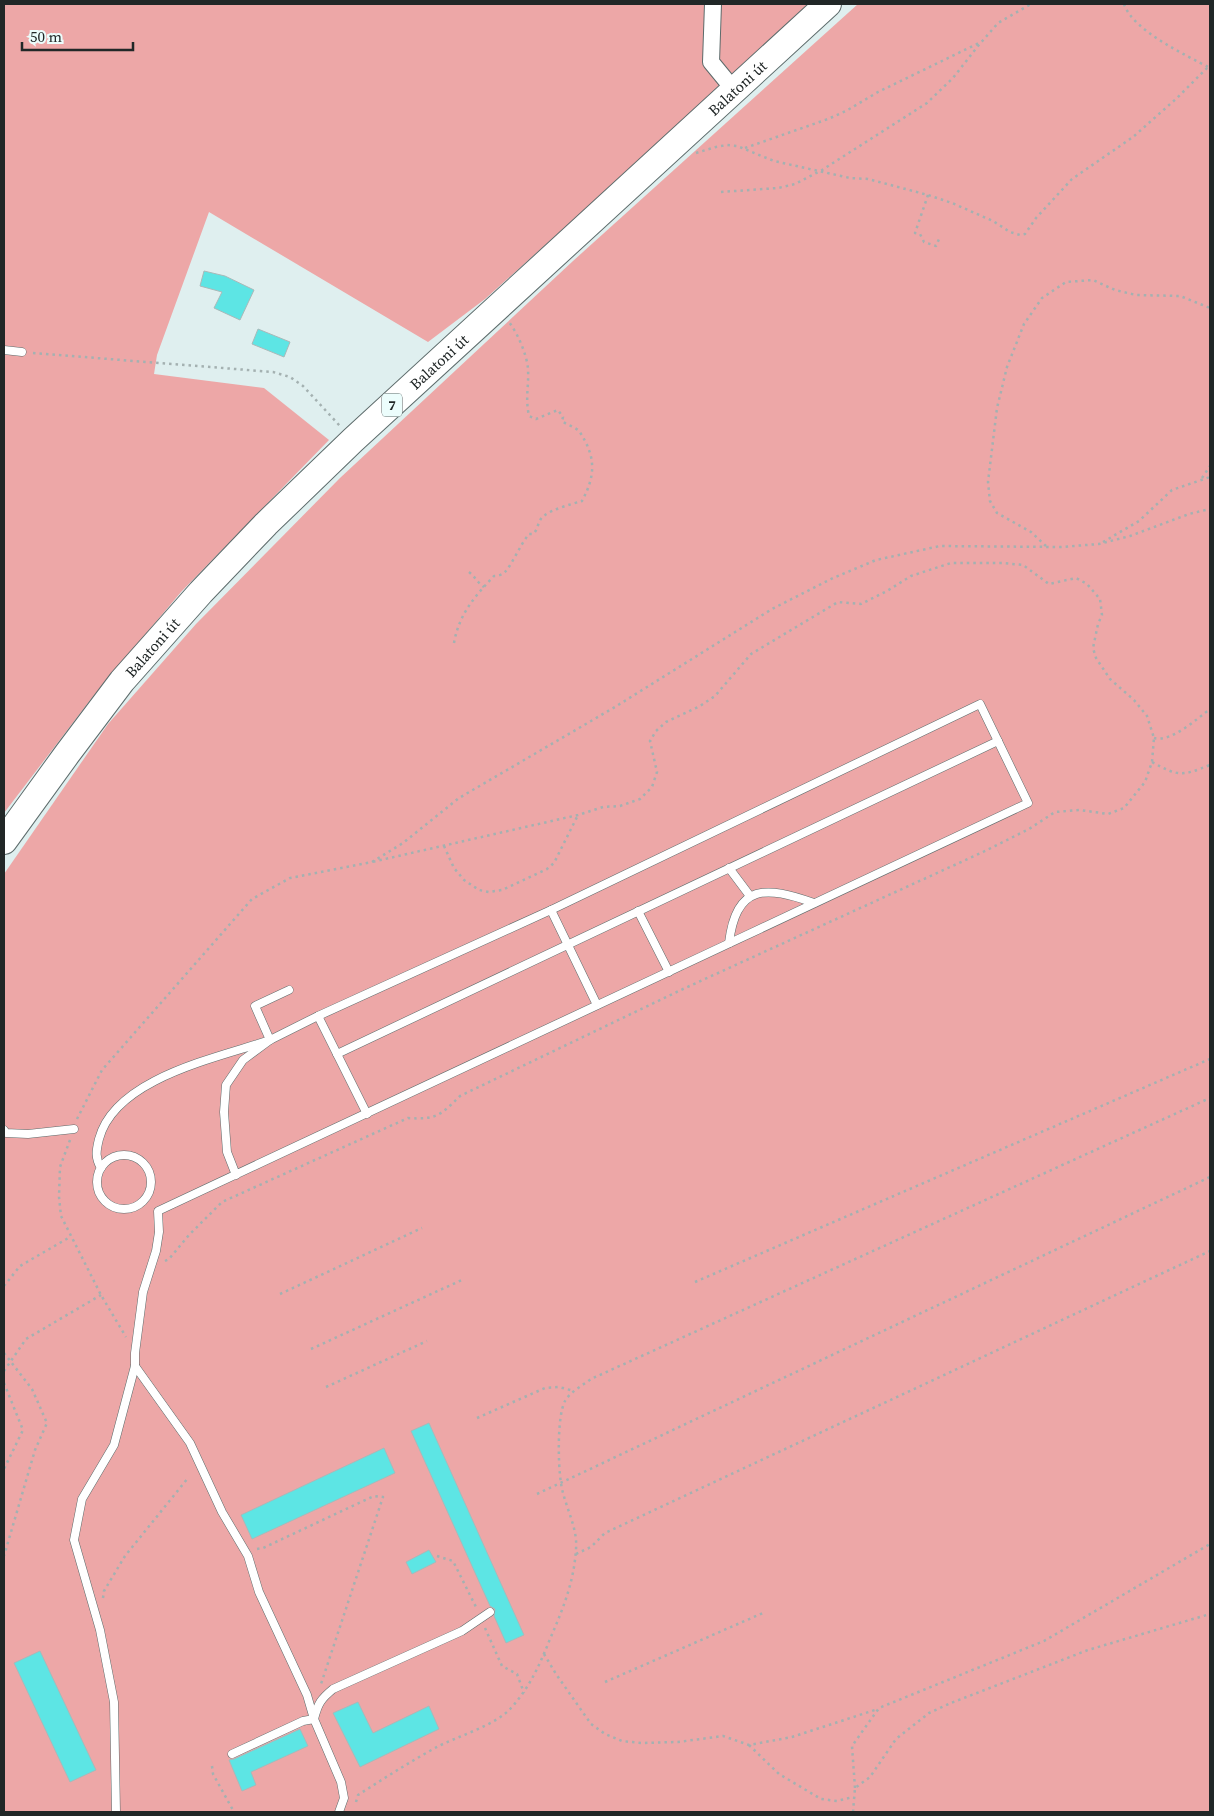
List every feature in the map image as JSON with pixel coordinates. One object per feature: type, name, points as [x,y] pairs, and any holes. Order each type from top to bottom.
[{"type":"main road","name":"Balatoni út","points":[[4,841],[92,719],[149,650],[266,524],[354,440],[828,4]]},
{"type":"street","points":[[713,4],[711,62],[734,90]]},
{"type":"lane","points":[[4,350],[22,352]]},
{"type":"lane","points":[[102,1168],[96,1160],[101,1133],[113,1113],[127,1099],[155,1080],[270,1040],[318,1016],[551,910],[980,704],[1028,803],[158,1211]]},
{"type":"lane","points":[[337,1054],[998,741]]},
{"type":"lane","points":[[729,868],[750,896]]},
{"type":"lane","points":[[729,943],[730,930],[737,909],[750,896],[766,891],[780,892],[814,903]]},
{"type":"lane","points":[[551,910],[597,1005]]},
{"type":"lane","points":[[638,911],[669,972]]},
{"type":"lane","points":[[270,1040],[255,1006],[289,990]]},
{"type":"lane","points":[[318,1016],[367,1114]]},
{"type":"lane","points":[[236,1175],[227,1152],[224,1112],[226,1085],[243,1060],[270,1040]]},
{"type":"lane","points":[[4,1130],[6,1132],[28,1134],[74,1129]]},
{"type":"lane","points":[[125,1155],[137,1158],[146,1166],[151,1178],[150,1190],[144,1200],[134,1207],[123,1210],[111,1206],[102,1198],[97,1187],[98,1175],[102,1168],[113,1157],[125,1155]]},
{"type":"lane","points":[[116,1812],[114,1702],[100,1630],[74,1540],[82,1499],[114,1445],[135,1366],[143,1292],[160,1232],[158,1211],[144,1200]]},
{"type":"lane","points":[[135,1366],[190,1443],[222,1512],[248,1556],[259,1592],[307,1695],[314,1719],[341,1782],[344,1798],[339,1812]]},
{"type":"lane","points":[[314,1719],[322,1698],[333,1689],[462,1631],[490,1612]]},
{"type":"lane","points":[[232,1754],[303,1721],[314,1719]]},
{"type":"path","points":[[721,192],[778,188],[795,184],[822,170],[927,103],[953,78],[998,23],[1031,4]]},
{"type":"path","points":[[680,140],[690,151],[695,153],[727,145],[744,148],[774,161],[822,170],[850,178],[868,179],[928,195],[993,221],[1010,232],[1020,235],[1025,234],[1036,218],[1072,179],[1133,137],[1209,67],[1150,34],[1139,25],[1124,4]]},
{"type":"path","points":[[744,148],[846,111],[878,92],[983,41]]},
{"type":"path","points":[[928,195],[915,233],[920,234],[924,242],[936,246],[939,239]]},
{"type":"path","points":[[1046,547],[1031,532],[997,513],[990,501],[988,482],[997,408],[1007,367],[1024,324],[1042,298],[1066,282],[1093,280],[1115,290],[1136,295],[1180,296],[1210,308]]},
{"type":"path","points":[[454,643],[457,628],[471,601],[477,597],[494,576],[499,576],[505,572],[522,543],[529,534],[533,534],[537,530],[539,521],[545,515],[582,501],[590,486],[593,472],[590,454],[579,432],[562,421],[563,416],[558,410],[536,419],[529,416],[526,402],[528,368],[517,334],[499,306]]},
{"type":"path","points":[[22,352],[274,372],[290,377],[303,386],[354,440]]},
{"type":"path","points":[[1201,480],[1210,466]]},
{"type":"path","points":[[1099,544],[1139,521],[1172,490],[1210,477]]},
{"type":"path","points":[[135,1353],[101,1295],[61,1216],[59,1197],[60,1167],[74,1129],[102,1070],[252,899],[290,878],[372,862],[403,843],[459,798],[615,707],[772,609],[833,578],[876,560],[940,546],[1046,547],[1099,544],[1130,536],[1189,514],[1210,509]]},
{"type":"path","points":[[469,572],[484,587]]},
{"type":"path","points":[[1154,738],[1159,740],[1174,735],[1210,709]]},
{"type":"path","points":[[1152,762],[1166,770],[1179,774],[1187,774],[1210,765]]},
{"type":"path","points":[[444,846],[454,868],[464,880],[479,890],[489,892],[502,890],[547,869],[554,863],[578,815]]},
{"type":"path","points":[[695,1282],[1210,1059]]},
{"type":"path","points":[[354,1808],[358,1795],[398,1769],[486,1725],[510,1710],[524,1693],[534,1676],[564,1608],[573,1577],[577,1547],[561,1483],[559,1424],[565,1400],[574,1391],[591,1379],[1210,1098]]},
{"type":"path","points":[[537,1494],[1210,1177]]},
{"type":"path","points":[[280,1294],[422,1228]]},
{"type":"path","points":[[4,1286],[20,1266],[70,1236]]},
{"type":"path","points":[[576,1554],[591,1547],[604,1533],[1210,1251]]},
{"type":"path","points":[[311,1349],[464,1279]]},
{"type":"path","points":[[4,1371],[26,1339],[101,1295]]},
{"type":"path","points":[[326,1388],[426,1341]]},
{"type":"path","points":[[4,1353],[32,1389],[48,1423],[35,1450],[4,1556]]},
{"type":"path","points":[[4,1385],[22,1430],[4,1469]]},
{"type":"path","points":[[477,1418],[545,1388],[559,1387],[574,1391]]},
{"type":"path","points":[[103,1601],[104,1591],[125,1556],[188,1478]]},
{"type":"path","points":[[243,1549],[263,1548],[374,1496],[383,1497],[319,1690],[317,1708]]},
{"type":"path","points":[[749,1745],[792,1737],[879,1708],[1044,1641],[1210,1544]]},
{"type":"path","points":[[605,1682],[763,1613]]},
{"type":"path","points":[[855,1788],[870,1777],[896,1739],[929,1713],[1088,1650],[1210,1614]]},
{"type":"path","points":[[544,1654],[591,1724],[605,1734],[622,1740],[641,1742],[678,1742],[723,1736],[749,1745],[779,1774],[821,1799],[837,1801],[853,1796]]},
{"type":"path","points":[[854,1812],[853,1796],[855,1788],[852,1746],[879,1708]]},
{"type":"path","points":[[212,1766],[213,1774],[234,1812]]},
{"type":"shaded area","points":[[4,4],[811,4],[485,299],[428,342],[209,212],[157,355],[154,374],[264,388],[329,440],[181,592],[91,699],[4,813]]},
{"type":"shaded area","points":[[858,4],[1210,4],[1210,1812],[4,1812],[4,874],[108,724],[196,624],[340,478],[573,261]]},
{"type":"building","points":[[204,271],[225,276],[254,290],[240,320],[214,308],[222,292],[200,286]]},
{"type":"building","points":[[258,329],[290,342],[284,357],[252,344]]},
{"type":"building","points":[[429,1423],[524,1635],[506,1643],[494,1616],[495,1609],[490,1606],[411,1431]]},
{"type":"building","points":[[384,1448],[395,1473],[252,1539],[241,1515]]},
{"type":"building","points":[[429,1550],[436,1562],[412,1574],[406,1562]]},
{"type":"building","points":[[40,1651],[96,1770],[70,1782],[14,1663]]},
{"type":"building","points":[[358,1702],[373,1733],[429,1706],[439,1729],[360,1767],[333,1713]]},
{"type":"building","points":[[300,1729],[308,1746],[251,1772],[256,1785],[242,1791],[229,1760]]}]
